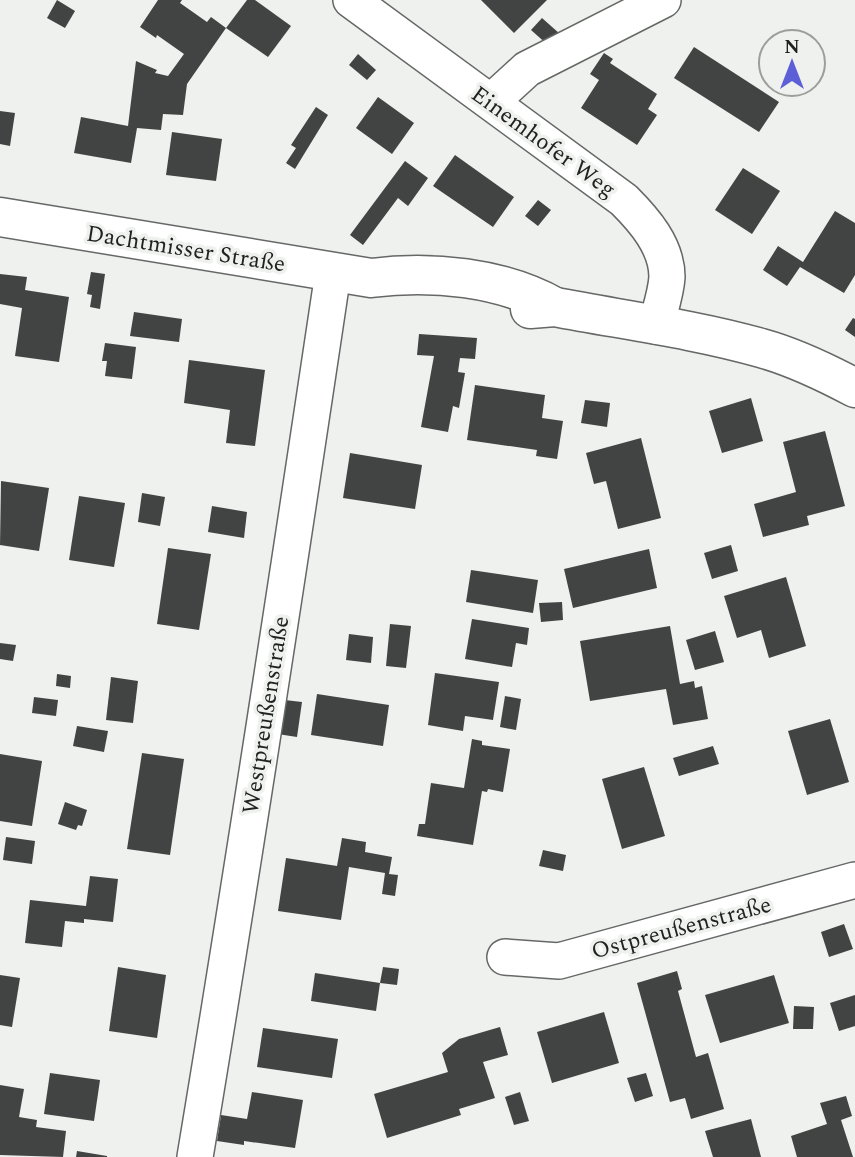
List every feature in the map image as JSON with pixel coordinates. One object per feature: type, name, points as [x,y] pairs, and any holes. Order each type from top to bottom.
[{"type":"street","name":"Einemhofer Weg","points":[[351,0],[624,200],[653,233],[663,256],[667,274],[656,326]]},
{"type":"street","points":[[491,102],[527,69],[663,0]]},
{"type":"street","name":"Dachtmisser Straße","points":[[0,217],[333,273],[371,278],[406,274],[473,281],[522,292],[555,307],[762,348],[818,369],[855,388]]},
{"type":"street","name":"Westpreußenstraße","points":[[195,1157],[286,593],[333,273]]},
{"type":"street","name":"Ostpreußenstraße","points":[[505,957],[559,961],[855,880]]},
{"type":"building","points":[[57,0],[75,11],[65,28],[47,18]]},
{"type":"building","points":[[158,0],[182,0],[180,3],[207,22],[211,17],[226,28],[187,84],[183,115],[163,114],[161,130],[137,128],[131,163],[74,153],[81,117],[128,126],[136,61],[157,70],[155,73],[168,76],[184,54],[140,27]]},
{"type":"building","points":[[247,0],[255,0],[291,26],[268,57],[226,28]]},
{"type":"building","points":[[481,0],[547,0],[514,33]]},
{"type":"building","points":[[542,18],[560,34],[549,46],[531,30]]},
{"type":"building","points":[[694,47],[757,88],[757,98],[773,98],[779,102],[759,132],[674,78]]},
{"type":"building","points":[[604,53],[613,59],[610,63],[657,94],[648,109],[657,115],[637,145],[581,108],[599,80],[590,74]]},
{"type":"building","points":[[358,54],[376,70],[367,80],[349,65]]},
{"type":"building","points":[[378,97],[414,123],[392,154],[356,128]]},
{"type":"building","points":[[316,107],[328,115],[295,169],[286,163],[296,148],[291,145]]},
{"type":"building","points":[[0,111],[15,113],[10,146],[0,144]]},
{"type":"building","points":[[172,132],[222,139],[216,181],[166,175]]},
{"type":"building","points":[[455,155],[514,197],[493,227],[433,186]]},
{"type":"building","points":[[405,161],[428,178],[408,206],[398,198],[363,245],[350,235]]},
{"type":"building","points":[[743,168],[780,191],[752,234],[715,210]]},
{"type":"building","points":[[538,200],[551,210],[538,226],[525,216]]},
{"type":"building","points":[[835,211],[855,223],[855,275],[844,293],[800,267],[787,286],[763,270],[778,246],[803,262]]},
{"type":"building","points":[[91,272],[105,274],[100,309],[90,307],[92,295],[87,294]]},
{"type":"building","points":[[0,274],[27,277],[25,290],[69,297],[59,362],[15,356],[22,308],[0,304]]},
{"type":"building","points":[[134,312],[182,319],[179,342],[130,336]]},
{"type":"building","points":[[853,318],[855,319],[855,337],[845,330]]},
{"type":"building","points":[[419,334],[477,338],[475,359],[460,358],[458,372],[465,373],[459,408],[453,406],[448,432],[421,427],[434,356],[417,355]]},
{"type":"building","points":[[105,343],[136,347],[132,379],[105,376],[107,361],[102,361]]},
{"type":"building","points":[[189,360],[265,370],[255,446],[226,443],[230,410],[184,403]]},
{"type":"building","points":[[475,385],[545,395],[542,418],[563,421],[557,459],[536,456],[537,450],[467,440]]},
{"type":"building","points":[[751,398],[763,441],[722,453],[709,411]]},
{"type":"building","points":[[585,400],[610,403],[607,427],[581,423]]},
{"type":"building","points":[[825,431],[845,506],[807,516],[809,525],[763,537],[754,504],[796,492],[783,442]]},
{"type":"building","points":[[641,438],[661,518],[618,529],[606,481],[594,484],[586,453]]},
{"type":"building","points":[[350,453],[422,465],[415,509],[343,498]]},
{"type":"building","points":[[1,481],[49,488],[39,551],[0,545]]},
{"type":"building","points":[[142,493],[165,497],[160,526],[138,522]]},
{"type":"building","points":[[79,496],[125,503],[114,567],[69,560]]},
{"type":"building","points":[[212,506],[247,512],[244,538],[208,532]]},
{"type":"building","points":[[731,545],[738,571],[712,579],[704,553]]},
{"type":"building","points":[[168,548],[211,554],[199,630],[157,624]]},
{"type":"building","points":[[649,549],[657,588],[573,608],[564,569]]},
{"type":"building","points":[[471,570],[538,580],[533,613],[466,602]]},
{"type":"building","points":[[786,577],[806,646],[769,658],[761,630],[737,638],[724,596]]},
{"type":"building","points":[[562,602],[563,620],[541,622],[539,603]]},
{"type":"building","points":[[472,619],[529,628],[527,645],[516,643],[512,667],[465,659]]},
{"type":"building","points":[[390,624],[411,626],[406,668],[386,666]]},
{"type":"building","points":[[670,626],[680,684],[694,681],[695,688],[702,686],[708,719],[673,725],[666,689],[590,701],[580,641]]},
{"type":"building","points":[[715,631],[724,662],[695,670],[686,640]]},
{"type":"building","points":[[349,634],[373,637],[371,663],[346,660]]},
{"type":"building","points":[[0,643],[16,645],[13,661],[0,659]]},
{"type":"building","points":[[435,673],[499,682],[493,720],[465,716],[463,731],[428,725]]},
{"type":"building","points":[[57,674],[71,676],[70,688],[56,686]]},
{"type":"building","points":[[111,677],[138,681],[133,723],[106,720]]},
{"type":"building","points":[[317,694],[389,705],[383,746],[311,735]]},
{"type":"building","points":[[505,696],[521,699],[516,730],[500,727]]},
{"type":"building","points":[[34,697],[58,700],[56,716],[32,713]]},
{"type":"building","points":[[276,699],[302,702],[297,737],[271,733]]},
{"type":"building","points":[[830,719],[849,782],[807,795],[788,731]]},
{"type":"building","points":[[77,726],[108,731],[104,752],[73,746]]},
{"type":"building","points":[[472,739],[482,741],[482,745],[510,749],[503,792],[488,789],[487,792],[482,791],[473,845],[417,836],[419,824],[425,824],[431,783],[464,788]]},
{"type":"building","points":[[713,746],[719,764],[679,776],[673,758]]},
{"type":"building","points":[[142,753],[184,759],[170,855],[127,849]]},
{"type":"building","points":[[0,754],[42,761],[32,826],[0,821]]},
{"type":"building","points":[[644,767],[665,836],[622,849],[602,779]]},
{"type":"building","points":[[65,802],[87,810],[82,826],[78,825],[76,830],[58,824]]},
{"type":"building","points":[[6,837],[35,841],[32,864],[3,860]]},
{"type":"building","points":[[342,838],[366,842],[365,852],[392,857],[389,874],[398,875],[395,896],[382,894],[385,873],[349,867],[341,920],[278,911],[286,858],[337,866]]},
{"type":"building","points":[[543,850],[566,855],[563,871],[539,866]]},
{"type":"building","points":[[90,876],[118,879],[113,922],[84,919],[84,923],[65,921],[62,947],[25,943],[30,900],[86,906]]},
{"type":"building","points":[[844,924],[853,949],[829,957],[821,932]]},
{"type":"building","points":[[118,967],[166,975],[157,1038],[109,1031]]},
{"type":"building","points":[[383,967],[399,969],[397,985],[380,983]]},
{"type":"building","points":[[677,971],[682,989],[678,991],[696,1057],[708,1053],[724,1109],[691,1119],[685,1098],[670,1102],[637,983]]},
{"type":"building","points":[[315,973],[380,983],[376,1011],[311,1001]]},
{"type":"building","points":[[0,975],[20,978],[12,1027],[0,1025]]},
{"type":"building","points":[[774,975],[789,1023],[720,1043],[705,995]]},
{"type":"building","points":[[855,995],[855,1026],[839,1031],[830,1003]]},
{"type":"building","points":[[794,1006],[814,1007],[813,1029],[793,1029]]},
{"type":"building","points":[[604,1012],[619,1063],[552,1083],[537,1032]]},
{"type":"building","points":[[500,1027],[508,1055],[483,1062],[495,1098],[459,1109],[461,1115],[387,1138],[374,1094],[448,1072],[442,1053],[459,1039]]},
{"type":"building","points":[[263,1028],[338,1039],[332,1078],[257,1067]]},
{"type":"building","points":[[50,1073],[100,1080],[94,1121],[44,1114]]},
{"type":"building","points":[[646,1073],[653,1096],[635,1102],[627,1078]]},
{"type":"building","points":[[0,1085],[24,1089],[19,1117],[37,1120],[36,1127],[66,1131],[63,1157],[0,1155]]},
{"type":"building","points":[[252,1092],[303,1100],[295,1148],[244,1141],[244,1145],[217,1141],[221,1115],[247,1119]]},
{"type":"building","points":[[520,1092],[529,1121],[514,1125],[505,1097]]},
{"type":"building","points":[[846,1096],[852,1116],[841,1120],[853,1157],[797,1157],[791,1136],[827,1124],[820,1103]]},
{"type":"building","points":[[751,1119],[761,1157],[713,1157],[705,1131]]},
{"type":"building","points":[[77,1151],[107,1156],[107,1157],[76,1157]]}]
